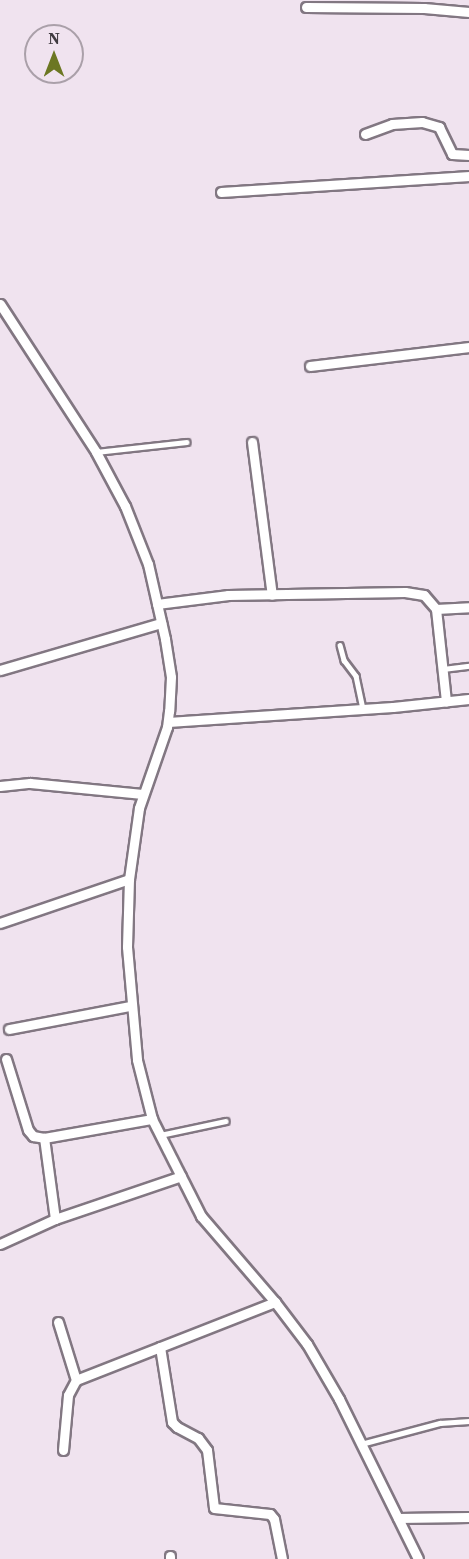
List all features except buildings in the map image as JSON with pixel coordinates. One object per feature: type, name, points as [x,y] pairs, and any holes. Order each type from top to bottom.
[{"type":"street","points":[[306,7],[424,8],[469,12]]},
{"type":"street","points":[[364,134],[392,124],[422,122],[439,127],[452,154],[469,155]]},
{"type":"street","points":[[221,192],[469,176]]},
{"type":"street","points":[[0,303],[96,452],[137,535],[161,623],[171,677],[168,722],[142,794],[129,879],[127,947],[130,1006],[137,1060],[152,1119],[210,1228],[275,1302],[307,1344],[339,1399],[418,1559]]},
{"type":"street","points":[[310,366],[469,347]]},
{"type":"street","points":[[252,442],[272,595]]},
{"type":"street","points":[[157,604],[202,596],[405,592],[424,595],[436,609],[446,701]]},
{"type":"street","points":[[436,609],[469,607]]},
{"type":"street","points":[[0,670],[161,623]]},
{"type":"street","points":[[168,722],[363,709],[469,699]]},
{"type":"street","points":[[0,786],[30,783],[142,794]]},
{"type":"street","points":[[0,923],[129,879]]},
{"type":"street","points":[[9,1029],[130,1006]]},
{"type":"street","points":[[6,1059],[28,1130],[33,1136],[44,1138],[152,1119]]},
{"type":"street","points":[[44,1138],[55,1219]]},
{"type":"street","points":[[0,1244],[55,1219],[181,1176]]},
{"type":"street","points":[[63,1450],[68,1395],[76,1380],[275,1302]]},
{"type":"street","points":[[58,1322],[76,1380]]},
{"type":"street","points":[[160,1347],[172,1422],[198,1438],[207,1450],[214,1508],[270,1514],[274,1519],[282,1559]]},
{"type":"street","points":[[398,1518],[469,1517]]},
{"type":"lane","points":[[96,452],[186,441]]},
{"type":"lane","points":[[340,645],[344,660],[356,676],[363,709]]},
{"type":"lane","points":[[443,669],[469,666]]},
{"type":"lane","points":[[160,1135],[226,1121]]},
{"type":"lane","points":[[361,1444],[440,1423],[469,1421]]}]
